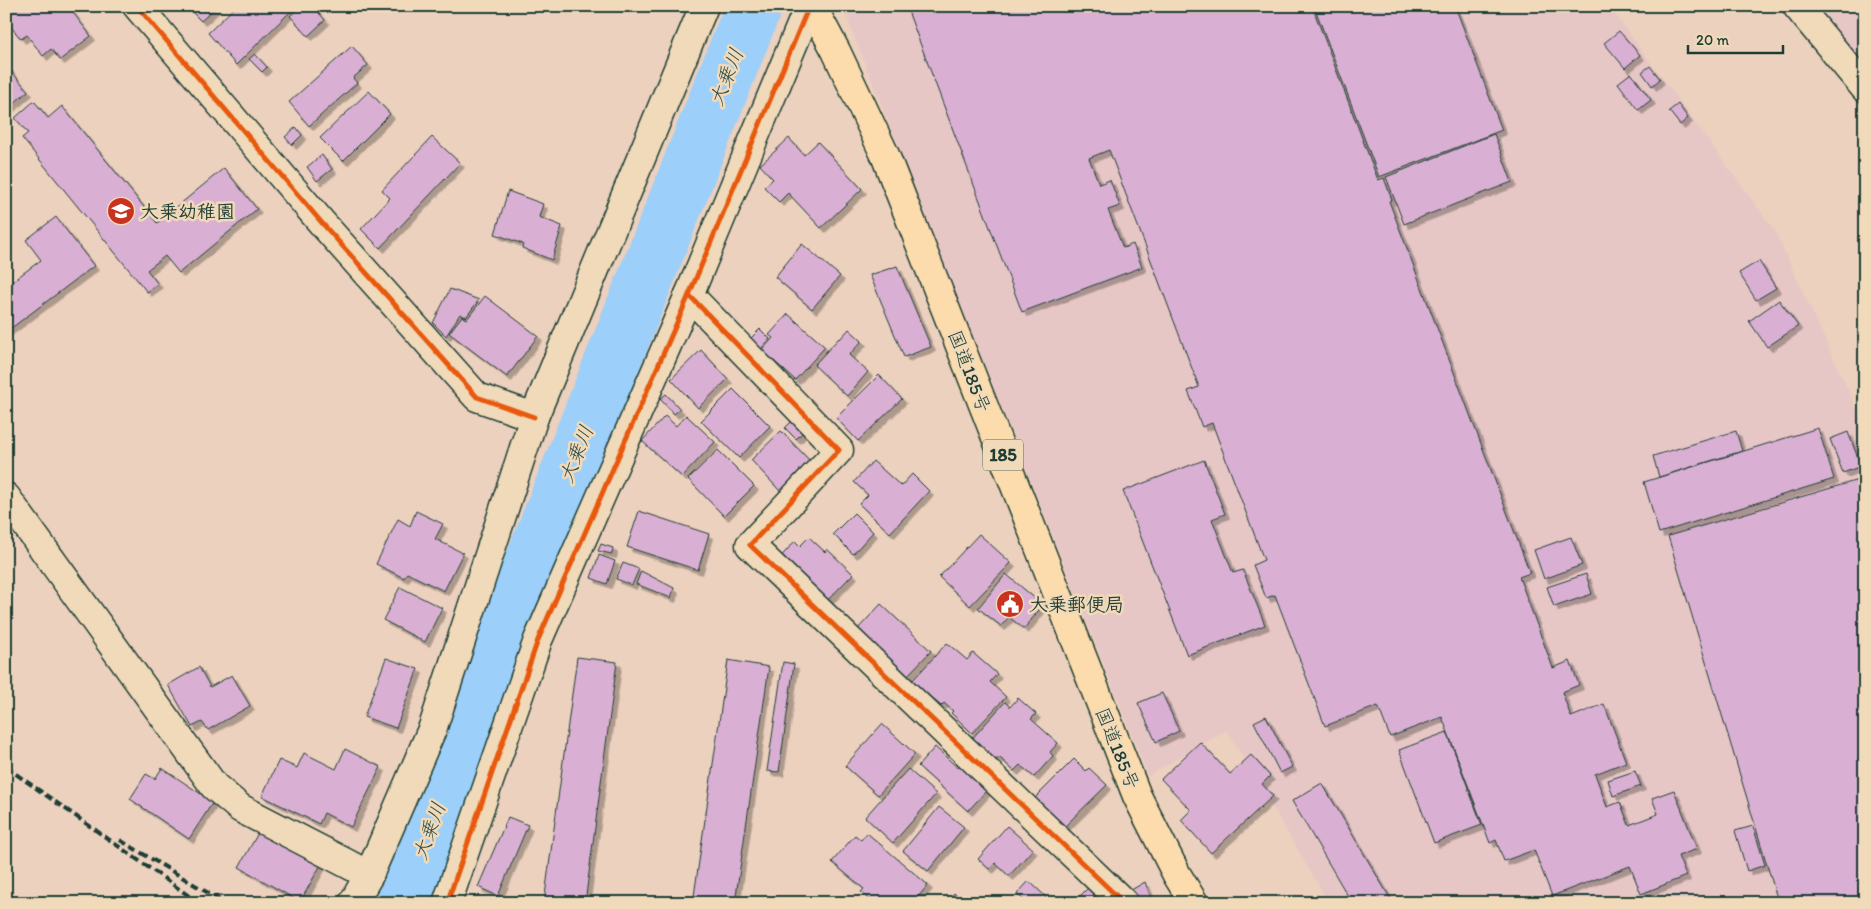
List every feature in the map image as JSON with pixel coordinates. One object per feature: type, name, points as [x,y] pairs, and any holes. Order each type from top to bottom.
[{"type":"highway","name":"国道185号","points":[[811,6],[836,51],[885,155],[1137,796],[1177,875],[1194,903]]},
{"type":"street","points":[[137,6],[322,223],[477,397],[534,417]]},
{"type":"street","points":[[353,903],[369,875],[433,726],[534,417],[704,6]]},
{"type":"street","points":[[447,903],[538,640],[689,295],[811,6]]},
{"type":"street","points":[[1797,6],[1865,88]]},
{"type":"street","points":[[689,295],[839,450],[750,545],[1124,903]]},
{"type":"street","points":[[6,497],[214,786],[240,808],[369,875]]},
{"type":"shaded area","points":[[842,6],[1609,6],[1775,231],[1865,427],[1865,903],[1329,903],[1227,730],[1148,776]]},
{"type":"shaded area","points":[[1810,6],[1865,6],[1865,74]]},
{"type":"building","points":[[11,6],[68,6],[91,36],[60,60],[51,49],[43,56],[27,35],[21,39],[6,21],[6,10]]},
{"type":"building","points":[[186,6],[217,6],[201,21]]},
{"type":"building","points":[[236,6],[296,6],[236,65],[208,33]]},
{"type":"building","points":[[301,6],[313,6],[325,20],[308,36],[290,16]]},
{"type":"building","points":[[906,6],[1312,6],[1378,180],[1384,178],[1392,200],[1389,201],[1530,573],[1519,577],[1553,668],[1570,661],[1579,685],[1562,692],[1571,717],[1604,704],[1626,762],[1595,774],[1607,807],[1620,802],[1629,825],[1658,814],[1652,798],[1674,790],[1697,849],[1678,856],[1686,876],[1641,894],[1630,866],[1552,896],[1534,850],[1504,861],[1496,840],[1490,843],[1442,717],[1390,737],[1378,706],[1325,726],[1275,595],[1266,598],[1253,565],[1264,560],[1212,423],[1202,427],[1188,391],[1199,387],[1109,150],[1089,158],[1099,184],[1110,180],[1120,206],[1108,210],[1123,248],[1133,244],[1142,267],[1022,312]]},
{"type":"building","points":[[1314,6],[1455,6],[1502,130],[1379,177]]},
{"type":"building","points":[[1619,31],[1640,55],[1625,68],[1604,43]]},
{"type":"building","points":[[352,46],[368,65],[353,78],[357,83],[309,126],[289,102]]},
{"type":"building","points":[[255,54],[267,67],[262,72],[249,59]]},
{"type":"building","points":[[6,65],[28,91],[6,110]]},
{"type":"building","points":[[1650,66],[1660,79],[1652,86],[1642,72]]},
{"type":"building","points":[[1631,73],[1651,100],[1638,110],[1618,83]]},
{"type":"building","points":[[369,91],[390,114],[343,161],[320,138]]},
{"type":"building","points":[[34,101],[48,118],[62,106],[157,223],[224,168],[257,209],[179,273],[165,256],[147,270],[158,284],[147,292],[22,138],[28,133],[15,118]]},
{"type":"building","points":[[1678,104],[1688,118],[1680,125],[1669,111]]},
{"type":"building","points":[[296,127],[302,135],[292,145],[285,137]]},
{"type":"building","points":[[1494,134],[1512,182],[1404,224],[1386,177]]},
{"type":"building","points":[[432,137],[460,163],[380,248],[361,229],[390,198],[382,190]]},
{"type":"building","points":[[789,138],[804,155],[818,142],[862,189],[821,228],[788,193],[779,202],[764,187],[773,179],[760,165]]},
{"type":"building","points":[[322,155],[332,169],[317,181],[307,167]]},
{"type":"building","points":[[508,191],[543,204],[539,217],[562,226],[552,260],[522,248],[523,244],[495,234]]},
{"type":"building","points":[[56,217],[94,266],[6,332],[6,286],[41,260],[26,240]]},
{"type":"building","points":[[802,244],[840,276],[812,309],[775,277]]},
{"type":"building","points":[[1759,261],[1776,288],[1756,300],[1739,273]]},
{"type":"building","points":[[897,266],[931,347],[904,357],[870,275]]},
{"type":"building","points":[[450,289],[479,300],[466,317],[460,314],[446,336],[433,323]]},
{"type":"building","points":[[485,296],[538,336],[507,377],[449,333],[462,316],[467,319]]},
{"type":"building","points":[[1779,300],[1798,326],[1767,347],[1749,321]]},
{"type":"building","points":[[788,314],[825,347],[795,380],[762,350],[773,338],[769,335]]},
{"type":"building","points":[[760,329],[770,339],[761,349],[750,339]]},
{"type":"building","points":[[849,329],[862,341],[849,355],[868,372],[847,396],[814,365]]},
{"type":"building","points":[[701,350],[728,379],[698,408],[671,379]]},
{"type":"building","points":[[879,375],[902,399],[858,441],[836,418]]},
{"type":"building","points":[[733,389],[770,426],[739,458],[701,421]]},
{"type":"building","points":[[666,394],[680,409],[674,414],[660,399]]},
{"type":"building","points":[[686,415],[715,442],[682,477],[642,441],[665,416],[676,426]]},
{"type":"building","points":[[793,420],[804,431],[796,439],[785,428]]},
{"type":"building","points":[[1818,428],[1834,479],[1659,533],[1644,482]]},
{"type":"building","points":[[781,431],[812,463],[781,492],[751,460]]},
{"type":"building","points":[[1736,431],[1742,451],[1659,477],[1653,456]]},
{"type":"building","points":[[1848,432],[1861,466],[1843,473],[1830,439]]},
{"type":"building","points":[[718,450],[754,486],[724,516],[688,479]]},
{"type":"building","points":[[1204,460],[1225,514],[1212,519],[1233,573],[1243,570],[1265,625],[1187,655],[1123,491]]},
{"type":"building","points":[[873,461],[901,486],[912,474],[929,491],[890,533],[859,504],[868,495],[854,482]]},
{"type":"building","points":[[1865,478],[1865,903],[1762,903],[1777,898],[1668,536]]},
{"type":"building","points":[[416,511],[443,524],[435,539],[463,553],[444,591],[407,573],[404,578],[376,564],[398,519],[410,526]]},
{"type":"building","points":[[639,511],[709,534],[698,570],[627,547]]},
{"type":"building","points":[[854,513],[873,532],[853,554],[833,534]]},
{"type":"building","points":[[979,534],[1011,563],[970,606],[939,577]]},
{"type":"building","points":[[809,537],[825,552],[827,549],[853,574],[823,605],[777,561],[795,541],[800,546]]},
{"type":"building","points":[[1571,537],[1582,565],[1544,579],[1534,550]]},
{"type":"building","points":[[601,544],[613,548],[612,554],[598,551]]},
{"type":"building","points":[[599,555],[615,561],[607,584],[591,578]]},
{"type":"building","points":[[623,563],[639,569],[632,585],[616,579]]},
{"type":"building","points":[[641,571],[674,588],[671,598],[636,584]]},
{"type":"building","points":[[1006,574],[1043,605],[1024,629],[1009,617],[1001,626],[978,608]]},
{"type":"building","points":[[1586,574],[1592,594],[1554,607],[1547,587]]},
{"type":"building","points":[[400,587],[442,608],[425,642],[383,620]]},
{"type":"building","points":[[881,604],[931,651],[905,678],[856,631]]},
{"type":"building","points":[[947,643],[967,660],[973,653],[997,674],[990,682],[1006,697],[972,733],[951,713],[953,711],[944,703],[941,706],[912,681]]},
{"type":"building","points":[[577,657],[617,662],[585,903],[544,903]]},
{"type":"building","points":[[386,658],[418,669],[396,728],[364,717]]},
{"type":"building","points":[[728,660],[769,667],[735,903],[693,903]]},
{"type":"building","points":[[783,662],[794,664],[779,772],[767,771]]},
{"type":"building","points":[[199,667],[210,687],[232,675],[250,706],[208,730],[202,722],[192,727],[168,685]]},
{"type":"building","points":[[1162,693],[1179,731],[1156,742],[1138,703]]},
{"type":"building","points":[[1018,698],[1036,714],[1031,719],[1058,743],[1050,752],[1053,756],[1034,777],[1020,765],[1014,771],[999,757],[992,765],[968,743],[1005,702],[1010,707]]},
{"type":"building","points":[[1266,716],[1292,767],[1280,773],[1254,722]]},
{"type":"building","points":[[882,724],[915,754],[878,795],[845,766]]},
{"type":"building","points":[[1447,732],[1482,825],[1434,843],[1399,750]]},
{"type":"building","points":[[1200,742],[1230,774],[1251,755],[1270,776],[1262,784],[1273,796],[1211,853],[1181,820],[1191,810],[1161,779]]},
{"type":"building","points":[[935,747],[958,768],[962,762],[980,777],[976,782],[986,791],[968,811],[918,766]]},
{"type":"building","points":[[345,749],[381,767],[351,827],[324,813],[319,824],[262,796],[279,760],[297,768],[304,753],[336,769]]},
{"type":"building","points":[[1074,759],[1086,771],[1089,768],[1107,785],[1061,830],[1032,801]]},
{"type":"building","points":[[162,768],[213,802],[189,839],[130,799],[146,774],[155,779]]},
{"type":"building","points":[[908,769],[936,794],[893,843],[865,817]]},
{"type":"building","points":[[1635,771],[1641,786],[1613,796],[1608,780]]},
{"type":"building","points":[[1322,783],[1393,903],[1352,903],[1292,801]]},
{"type":"building","points":[[939,807],[964,827],[928,871],[903,851]]},
{"type":"building","points":[[508,817],[528,825],[498,896],[478,887]]},
{"type":"building","points":[[262,826],[323,861],[300,902],[239,867]]},
{"type":"building","points":[[1007,826],[1033,849],[1009,876],[995,863],[989,869],[978,859]]},
{"type":"building","points":[[1753,826],[1765,865],[1747,871],[1735,831]]},
{"type":"building","points":[[867,833],[928,885],[913,903],[871,903],[872,901],[861,892],[864,889],[832,862],[855,835],[861,840]]},
{"type":"building","points":[[1029,881],[1046,897],[1040,903],[1027,903],[1017,894]]},
{"type":"building","points":[[1145,882],[1153,903],[1136,903],[1126,893]]},
{"type":"building","points":[[1092,884],[1109,903],[1073,903]]},
{"type":"building","points":[[954,893],[964,903],[944,903]]},
{"type":"waterway","name":"大乗川","points":[[403,903],[456,755],[754,6]]},
{"type":"railway","points":[[6,767],[199,903]]},
{"type":"railway","points":[[120,840],[225,903]]},
{"type":"cycle path","points":[[137,6],[322,223],[477,397],[534,417]]},
{"type":"cycle path","points":[[447,903],[538,640],[689,295],[809,6]]},
{"type":"cycle path","points":[[689,295],[839,450],[750,545],[1124,903]]},
{"type":"place","name":"大乗幼稚園","points":[[121,211]]},
{"type":"place","name":"大乗郵便局","points":[[1010,604]]}]
